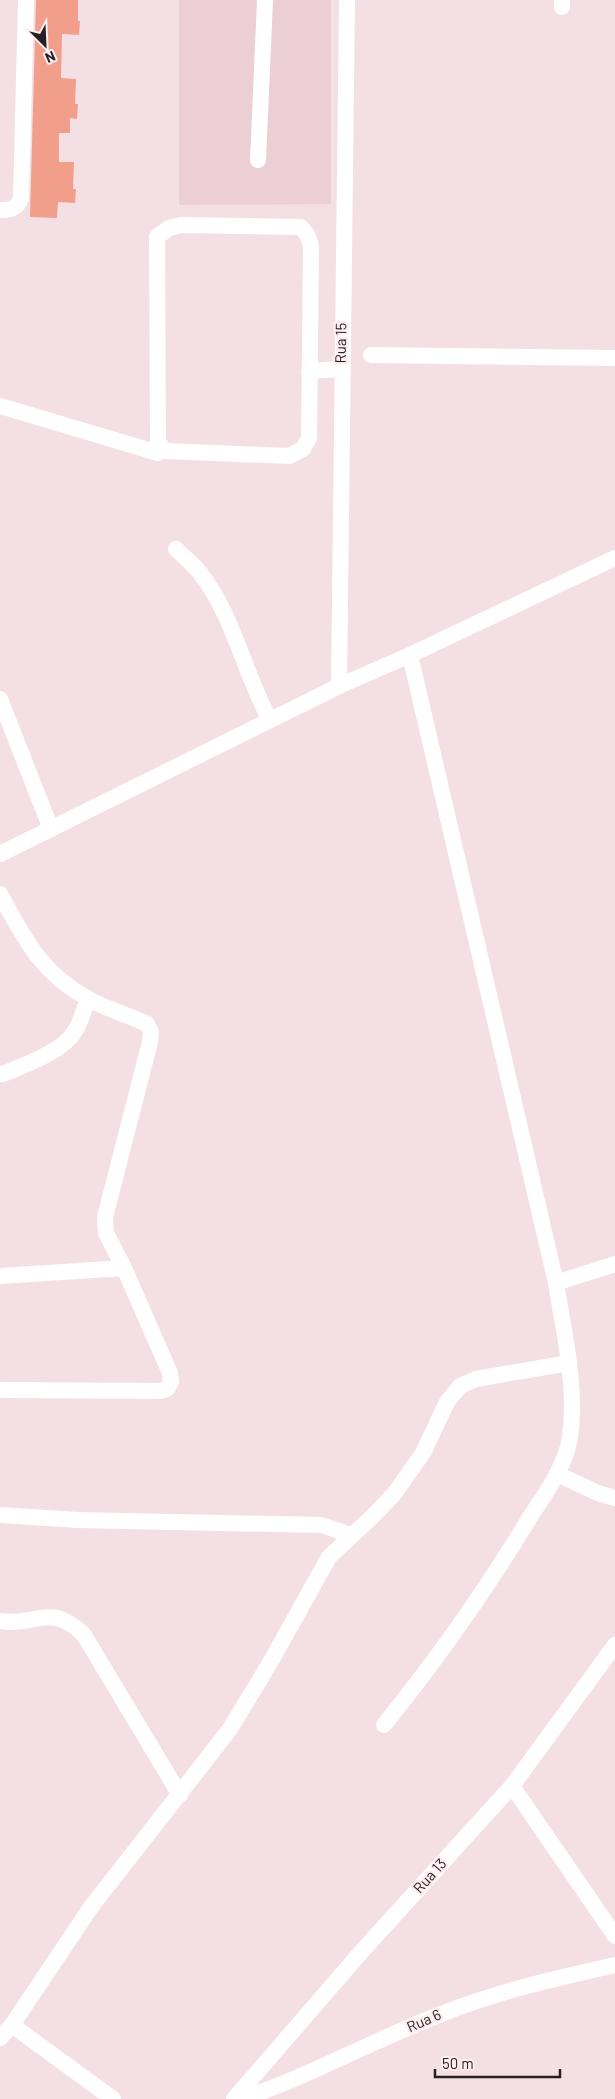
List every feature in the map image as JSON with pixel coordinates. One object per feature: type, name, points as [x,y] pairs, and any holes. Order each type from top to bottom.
[{"type":"street","points":[[0,210],[13,209],[19,205],[21,198],[26,0]]},
{"type":"street","points":[[258,160],[265,0]]},
{"type":"street","name":"Rua 15","points":[[339,686],[341,370],[347,0]]},
{"type":"street","points":[[181,225],[300,226],[308,236],[311,247],[310,371],[309,438],[303,449],[289,456],[165,452],[158,442],[156,430],[157,236],[168,228],[181,225]]},
{"type":"street","points":[[371,355],[615,358]]},
{"type":"street","points":[[310,371],[341,370]]},
{"type":"street","points":[[0,406],[158,453]]},
{"type":"street","points":[[176,549],[200,572],[222,609],[259,699],[270,720]]},
{"type":"street","points":[[0,854],[339,686],[410,655],[615,558]]},
{"type":"street","points":[[384,1724],[429,1668],[510,1552],[557,1474],[570,1438],[569,1363],[556,1283],[410,655]]},
{"type":"street","points":[[0,699],[51,829]]},
{"type":"street","points":[[0,894],[25,941],[41,963],[59,980],[88,999],[147,1024],[151,1032],[106,1217],[106,1233],[124,1268],[170,1373],[171,1382],[167,1389],[160,1391],[0,1390]]},
{"type":"street","points":[[2,1074],[43,1056],[66,1042],[75,1032],[88,999]]},
{"type":"street","points":[[556,1283],[615,1264]]},
{"type":"street","points":[[0,1276],[124,1268]]},
{"type":"street","points":[[0,2038],[12,2025],[91,1907],[230,1729],[271,1661],[329,1557],[394,1494],[423,1453],[446,1402],[460,1386],[476,1379],[569,1363]]},
{"type":"street","points":[[557,1474],[598,1493],[615,1498]]},
{"type":"street","points":[[0,1515],[78,1520],[321,1525],[351,1535]]},
{"type":"street","points":[[0,1621],[10,1622],[48,1616],[63,1618],[75,1626],[84,1635],[180,1795]]},
{"type":"street","name":"Rua 13","points":[[234,2099],[362,1950],[512,1786],[615,1645]]},
{"type":"street","points":[[512,1786],[615,1936]]},
{"type":"street","name":"Rua 6","points":[[241,2099],[287,2092],[441,2013],[487,1996],[615,1965]]},
{"type":"street","points":[[12,2025],[113,2099]]},
{"type":"shaded area","points":[[179,0],[331,0],[331,204],[179,205]]},
{"type":"building","points":[[36,0],[78,0],[79,35],[62,34],[61,78],[76,79],[75,104],[78,104],[77,119],[70,118],[70,133],[59,133],[59,162],[74,162],[73,189],[76,189],[75,203],[58,202],[57,218],[30,217]]}]
